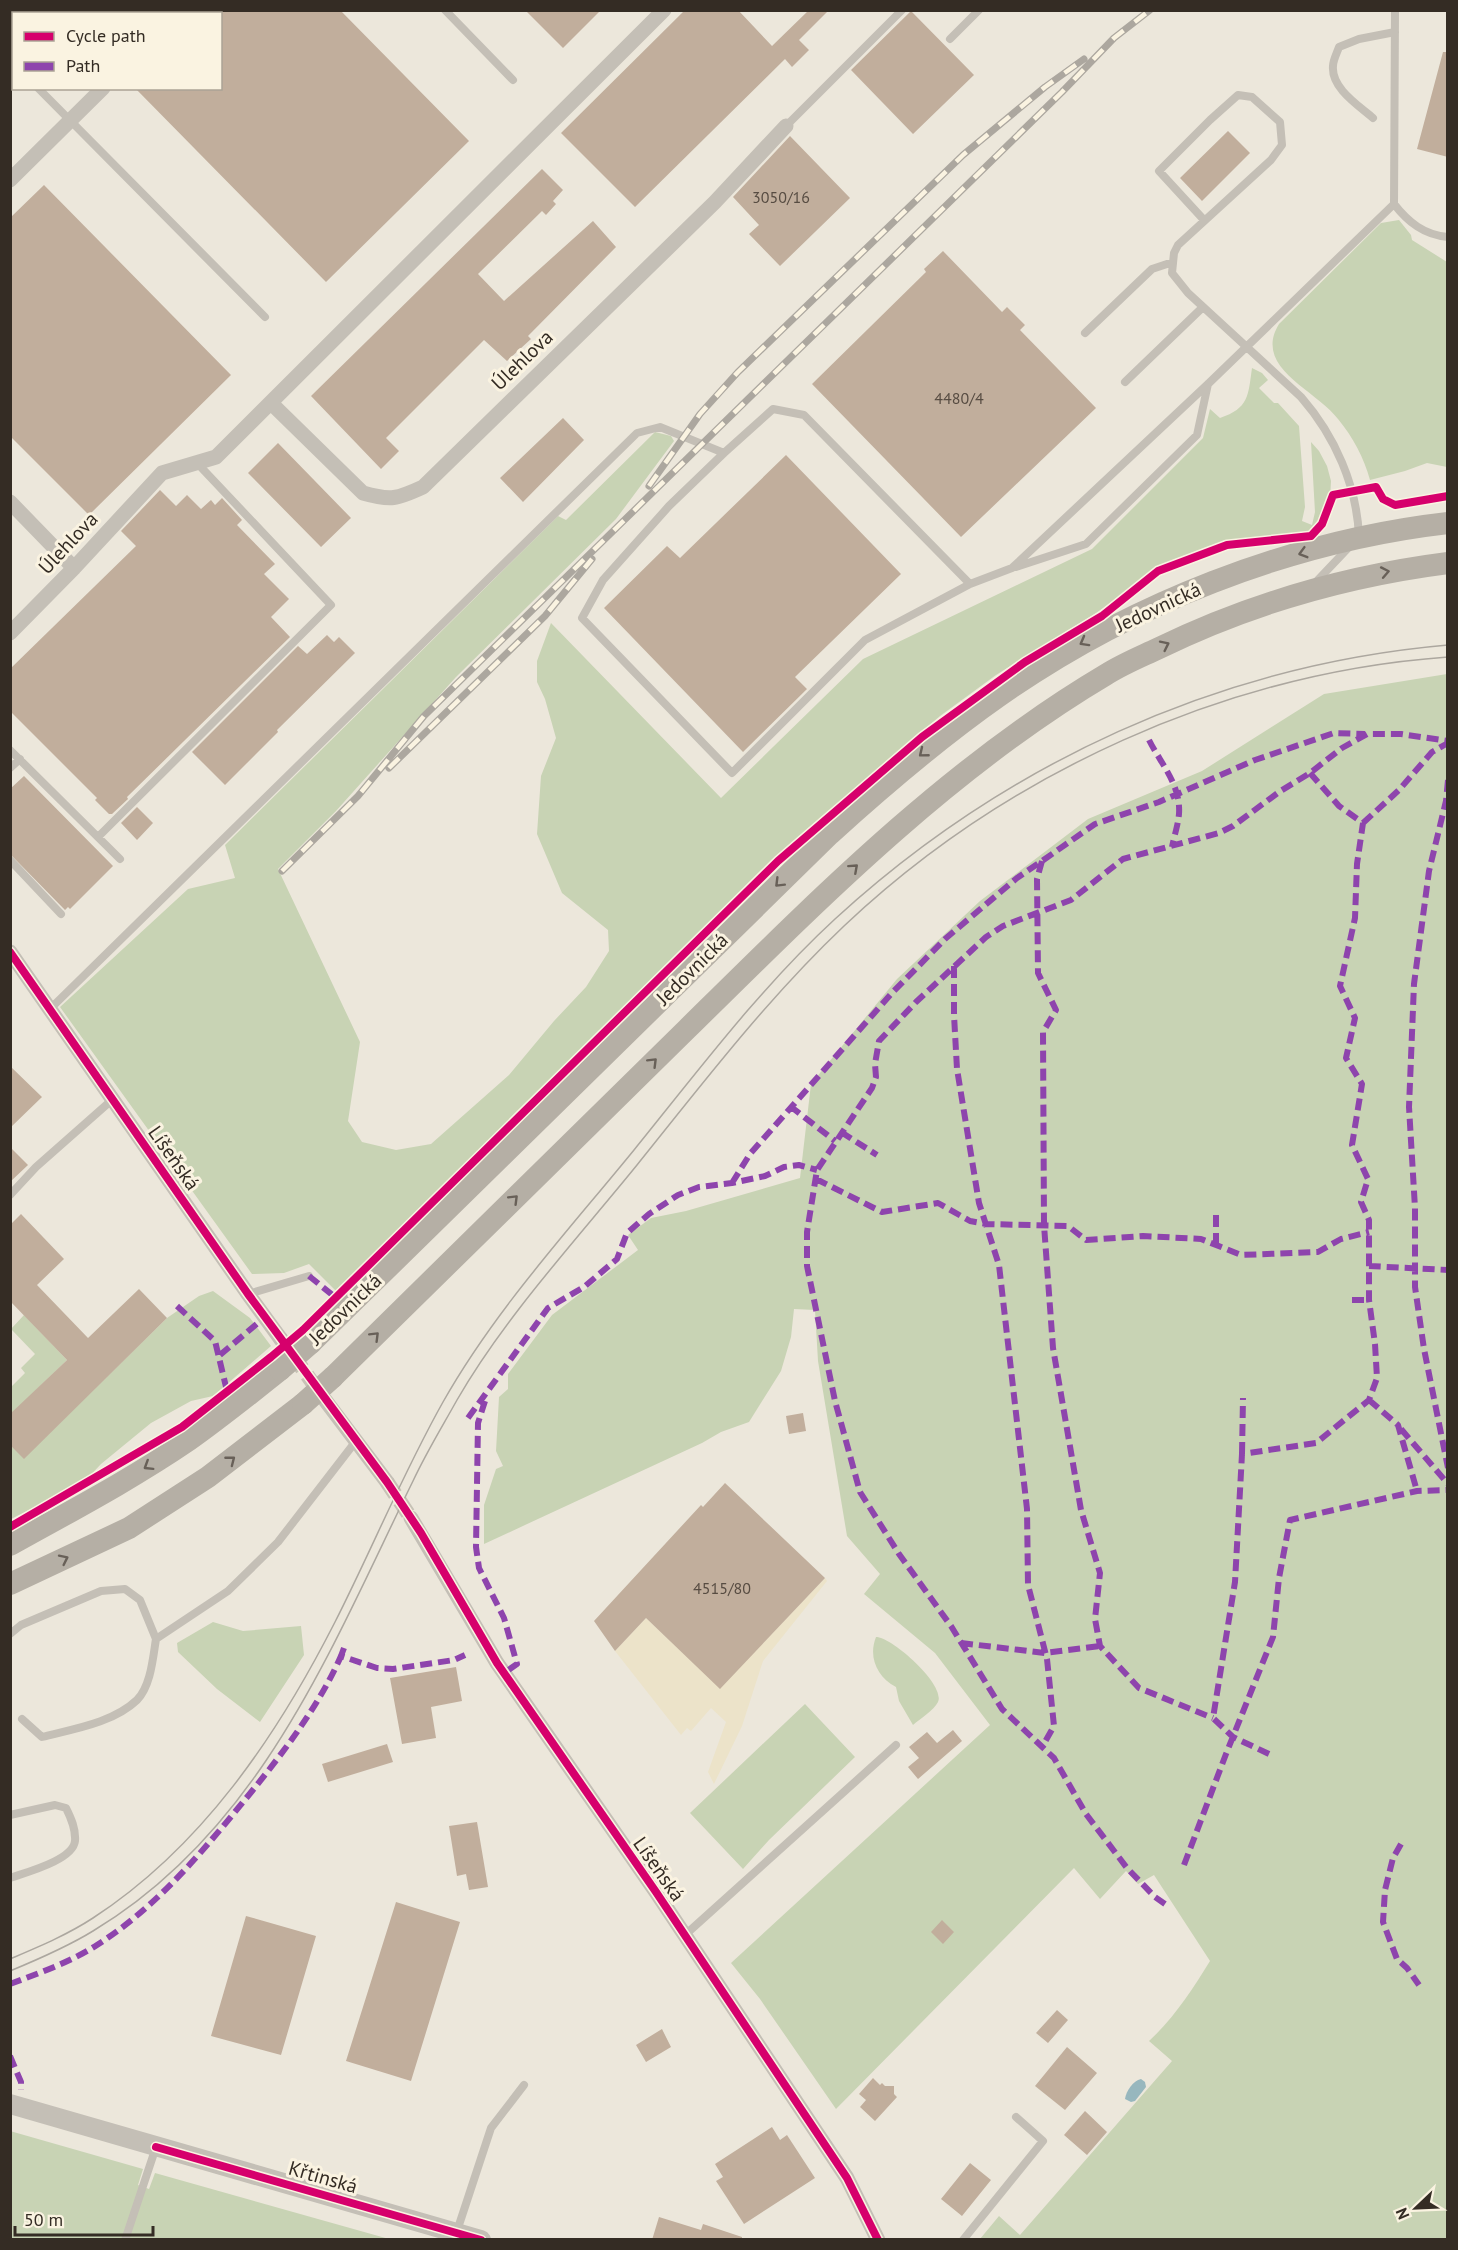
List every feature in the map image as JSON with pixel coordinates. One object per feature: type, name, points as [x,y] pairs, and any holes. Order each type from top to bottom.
[{"type":"main road","name":"Jedovnická","points":[[10,1545],[155,1462],[207,1426],[311,1344],[797,866],[897,774],[942,738],[1043,666],[1171,599],[1253,568],[1359,537],[1448,523]]},
{"type":"main road","name":"Jedovnická","points":[[10,1584],[129,1528],[208,1477],[314,1402],[333,1377],[813,905],[930,800],[1024,727],[1109,672],[1218,621],[1308,590],[1383,572],[1448,563]]},
{"type":"street","name":"Úlehlova","points":[[10,633],[162,473],[216,457],[664,10]]},
{"type":"street","points":[[10,180],[101,90]]},
{"type":"street","name":"Úlehlova","points":[[271,403],[363,493],[383,499],[401,497],[423,487],[715,202],[786,126]]},
{"type":"street","points":[[10,502],[74,568]]},
{"type":"street","name":"Líšeňská","points":[[10,952],[280,1338]]},
{"type":"street","points":[[314,1402],[356,1441],[387,1482]]},
{"type":"street","name":"Líšeňská","points":[[411,1518],[497,1663],[685,1935],[847,2178],[878,2240]]},
{"type":"street","name":"Křtinská","points":[[10,2104],[481,2240]]},
{"type":"lane","points":[[445,10],[513,80]]},
{"type":"lane","points":[[786,126],[902,10]]},
{"type":"lane","points":[[950,39],[979,10]]},
{"type":"lane","points":[[1395,10],[1394,204],[1407,220],[1433,236],[1448,237]]},
{"type":"lane","points":[[1373,118],[1344,92],[1335,80],[1333,65],[1339,47],[1359,39],[1395,32]]},
{"type":"lane","points":[[40,90],[265,317]]},
{"type":"lane","points":[[1204,220],[1159,171],[1238,95],[1252,97],[1280,122],[1282,145],[1271,160],[1178,245],[1172,273],[1188,293],[1302,398],[1338,451],[1356,515],[1359,537],[1308,590]]},
{"type":"lane","points":[[1012,568],[1208,384],[1394,204]]},
{"type":"lane","points":[[1085,333],[1152,269],[1173,262]]},
{"type":"lane","points":[[1125,382],[1203,307]]},
{"type":"lane","points":[[970,584],[804,416],[773,409],[669,506],[603,580],[582,618],[732,773],[865,640],[970,584],[1086,544],[1197,435],[1208,384]]},
{"type":"lane","points":[[50,1009],[637,433],[660,427],[724,453]]},
{"type":"lane","points":[[98,837],[331,605],[197,463]]},
{"type":"lane","points":[[10,750],[120,859]]},
{"type":"lane","points":[[10,768],[20,759]]},
{"type":"lane","points":[[10,860],[61,914]]},
{"type":"lane","points":[[10,1195],[36,1167],[113,1099]]},
{"type":"lane","points":[[248,1294],[309,1276]]},
{"type":"lane","points":[[156,1639],[228,1591],[278,1542],[356,1441]]},
{"type":"lane","points":[[10,1634],[21,1624],[101,1591],[125,1589],[140,1600],[156,1639],[150,1674],[138,1699],[117,1714],[95,1723],[42,1737],[22,1719]]},
{"type":"lane","points":[[685,1935],[896,1745]]},
{"type":"lane","points":[[10,1815],[55,1805],[66,1808],[74,1826],[75,1843],[66,1856],[10,1878]]},
{"type":"lane","points":[[456,2232],[491,2128],[525,2085]]},
{"type":"lane","points":[[963,2240],[1043,2141],[1016,2117]]},
{"type":"lane","points":[[125,2240],[156,2147]]},
{"type":"green space","points":[[1399,220],[1411,235],[1412,240],[1447,262],[1447,467],[1427,463],[1370,480],[1353,440],[1338,419],[1280,366],[1274,353],[1273,340],[1279,324],[1381,223]]},
{"type":"green space","points":[[1252,368],[1262,373],[1268,380],[1259,388],[1274,403],[1278,403],[1299,426],[1305,507],[1302,521],[1312,525],[1315,512],[1311,442],[1327,466],[1331,481],[1330,499],[1319,525],[1308,532],[1227,543],[1157,570],[1096,613],[996,675],[940,716],[804,832],[336,1291],[309,1264],[284,1273],[252,1274],[60,1007],[188,889],[235,878],[225,845],[558,516],[566,520],[655,432],[671,436],[674,441],[616,519],[456,677],[336,811],[278,869],[360,1042],[348,1121],[362,1142],[396,1150],[431,1144],[509,1075],[586,987],[609,951],[608,930],[562,893],[537,834],[541,776],[556,738],[545,699],[537,682],[537,661],[551,623],[721,798],[863,659],[1092,549],[1203,438],[1210,409],[1220,418],[1242,405],[1248,393]]},
{"type":"green space","points":[[1447,674],[1447,2239],[980,2239],[999,2216],[1020,2235],[1172,2061],[1149,2041],[1175,2013],[1210,1961],[1154,1875],[1138,1884],[1126,1871],[1100,1899],[1074,1868],[836,2109],[760,1999],[731,1963],[990,1725],[935,1653],[864,1594],[880,1574],[847,1536],[818,1361],[815,1310],[794,1309],[791,1337],[781,1371],[749,1422],[721,1432],[702,1443],[484,1544],[484,1505],[496,1469],[503,1466],[496,1451],[499,1397],[508,1389],[508,1374],[552,1315],[638,1250],[628,1235],[651,1218],[686,1211],[800,1178],[811,1084],[897,979],[980,901],[1088,819],[1202,771],[1324,694]]},
{"type":"green space","points":[[213,1291],[250,1318],[271,1346],[213,1396],[191,1401],[151,1423],[101,1464],[84,1482],[11,1519],[10,1445],[24,1458],[167,1318],[199,1296]]},
{"type":"green space","points":[[24,1315],[67,1360],[11,1414],[11,1387],[25,1373],[21,1368],[35,1354],[11,1329]]},
{"type":"green space","points":[[213,1622],[243,1631],[301,1626],[304,1655],[260,1722],[217,1689],[178,1652],[177,1643]]},
{"type":"green space","points":[[876,1637],[894,1645],[916,1663],[934,1685],[938,1694],[936,1705],[913,1725],[899,1701],[896,1687],[884,1678],[876,1666],[873,1652]]},
{"type":"green space","points":[[805,1704],[855,1757],[769,1840],[743,1869],[690,1813]]},
{"type":"green space","points":[[10,2131],[143,2169],[138,2185],[149,2189],[155,2173],[389,2239],[11,2239]]},
{"type":"shaded area","points":[[825,1578],[827,1581],[763,1661],[742,1726],[714,1784],[708,1772],[726,1722],[711,1708],[691,1731],[687,1728],[681,1735],[615,1651],[646,1618],[720,1688]]},
{"type":"water","points":[[1141,2079],[1145,2082],[1146,2087],[1135,2101],[1125,2099],[1130,2087]]},
{"type":"building","points":[[220,10],[340,10],[469,141],[326,282],[137,90],[222,90],[222,12]]},
{"type":"building","points":[[525,10],[601,10],[563,48]]},
{"type":"building","points":[[685,10],[738,10],[772,46],[809,10],[829,10],[799,40],[809,50],[792,67],[785,59],[635,207],[561,133]]},
{"type":"building","points":[[911,11],[974,75],[913,134],[851,70]]},
{"type":"building","points":[[1443,52],[1448,52],[1448,157],[1417,149]]},
{"type":"building","points":[[1228,131],[1250,153],[1202,201],[1180,178]]},
{"type":"building","points":[[790,136],[850,198],[780,266],[749,234],[759,225],[733,197]]},
{"type":"building","points":[[542,169],[563,190],[553,201],[556,204],[546,215],[542,211],[478,274],[504,301],[593,221],[616,247],[528,336],[531,339],[507,361],[484,340],[386,438],[399,451],[381,469],[311,396]]},
{"type":"building","points":[[44,185],[231,375],[89,515],[10,436],[10,218]]},
{"type":"building","points":[[943,251],[1002,312],[1007,307],[1025,325],[1020,330],[1096,408],[961,537],[812,384],[926,272],[924,269]]},
{"type":"building","points":[[563,418],[584,440],[523,502],[500,478]]},
{"type":"building","points":[[278,443],[351,518],[321,547],[248,473]]},
{"type":"building","points":[[786,455],[901,574],[795,677],[807,689],[743,752],[604,608],[667,546],[680,558]]},
{"type":"building","points":[[160,490],[176,506],[187,495],[201,509],[211,500],[215,505],[222,498],[242,520],[237,525],[275,564],[264,574],[289,599],[271,617],[290,637],[127,797],[128,799],[112,814],[109,814],[95,800],[97,798],[10,711],[10,669],[136,546],[121,531]]},
{"type":"building","points":[[327,635],[334,642],[339,637],[355,653],[225,785],[192,752],[298,646],[307,654]]},
{"type":"building","points":[[24,776],[113,866],[70,909],[68,907],[65,910],[10,854],[10,789]]},
{"type":"building","points":[[137,807],[153,823],[137,840],[121,823]]},
{"type":"building","points":[[10,1066],[42,1097],[10,1128]]},
{"type":"building","points":[[10,1147],[28,1165],[10,1182]]},
{"type":"building","points":[[21,1214],[64,1259],[37,1285],[88,1338],[139,1289],[167,1318],[24,1459],[10,1445],[10,1414],[67,1360],[10,1301],[10,1225]]},
{"type":"building","points":[[803,1413],[806,1431],[789,1434],[786,1416]]},
{"type":"building","points":[[725,1483],[825,1578],[720,1689],[646,1618],[615,1651],[594,1621],[701,1505],[703,1507]]},
{"type":"building","points":[[456,1667],[462,1701],[431,1707],[436,1738],[402,1744],[390,1678]]},
{"type":"building","points":[[953,1730],[962,1741],[918,1779],[908,1767],[919,1758],[909,1747],[927,1732],[937,1743]]},
{"type":"building","points":[[387,1744],[393,1762],[328,1782],[322,1764]]},
{"type":"building","points":[[477,1822],[488,1887],[469,1890],[466,1874],[457,1876],[449,1826]]},
{"type":"building","points":[[396,1902],[460,1922],[411,2081],[346,2061]]},
{"type":"building","points":[[246,1916],[316,1936],[281,2055],[211,2036]]},
{"type":"building","points":[[942,1920],[954,1932],[943,1944],[931,1932]]},
{"type":"building","points":[[1057,2010],[1068,2020],[1048,2043],[1036,2033]]},
{"type":"building","points":[[662,2029],[671,2047],[646,2062],[636,2045]]},
{"type":"building","points":[[1067,2047],[1097,2073],[1065,2110],[1035,2086]]},
{"type":"building","points":[[873,2078],[880,2085],[882,2083],[885,2086],[894,2086],[894,2094],[897,2097],[875,2121],[860,2107],[866,2100],[859,2094]]},
{"type":"building","points":[[1085,2111],[1107,2132],[1087,2155],[1064,2135]]},
{"type":"building","points":[[772,2127],[780,2140],[787,2135],[815,2178],[744,2224],[716,2181],[723,2177],[715,2164]]},
{"type":"building","points":[[970,2163],[991,2180],[962,2216],[941,2199]]},
{"type":"building","points":[[659,2217],[701,2230],[703,2224],[742,2237],[742,2240],[652,2240]]},
{"type":"tunnel","points":[[280,1338],[323,1397]]},
{"type":"tunnel","points":[[387,1482],[411,1518]]},
{"type":"tram line","points":[[10,1959],[83,1924],[132,1890],[169,1858],[233,1786],[262,1747],[312,1665],[349,1594],[428,1429],[463,1368],[533,1272],[730,1031],[807,945],[835,919],[900,864],[970,814],[1043,769],[1119,731],[1198,700],[1279,674],[1363,656],[1448,645]]},
{"type":"tram line","points":[[10,1971],[83,1937],[152,1890],[202,1842],[246,1788],[285,1731],[320,1670],[423,1460],[476,1369],[542,1280],[736,1042],[788,983],[844,926],[907,871],[975,822],[1048,778],[1123,740],[1202,709],[1282,684],[1365,667],[1448,657]]},
{"type":"railway","points":[[282,871],[358,796],[424,716],[1062,92],[1114,38],[1150,10]]},
{"type":"railway","points":[[649,486],[700,414],[738,372],[963,155],[1045,87],[1084,59]]},
{"type":"railway","points":[[389,768],[545,616],[592,559]]},
{"type":"marked path","points":[[732,1183],[750,1154],[892,993],[945,939],[1017,878],[1095,824],[1159,802],[1255,760],[1334,733],[1365,734]]},
{"type":"marked path","points":[[1165,1904],[1127,1868],[1086,1814],[1054,1758],[1002,1709],[951,1626],[899,1554],[860,1492],[835,1401],[807,1266],[807,1232],[817,1170],[872,1088],[876,1077],[875,1064],[879,1041],[916,1002],[986,937],[1003,926],[1071,900],[1123,859],[1219,833],[1233,826],[1342,748],[1367,734],[1401,734],[1448,741]]},
{"type":"marked path","points":[[1149,740],[1174,784],[1179,803],[1172,847]]},
{"type":"marked path","points":[[1363,823],[1399,790],[1432,752],[1448,743]]},
{"type":"marked path","points":[[1310,773],[1339,806],[1363,823],[1357,864],[1355,918],[1340,986],[1355,1018],[1346,1058],[1362,1084],[1352,1145],[1368,1179],[1361,1202],[1369,1220],[1369,1266]]},
{"type":"marked path","points":[[1448,780],[1446,801],[1429,871],[1414,984],[1409,1107],[1415,1208],[1415,1287],[1424,1349],[1448,1468]]},
{"type":"marked path","points":[[1042,861],[1037,879],[1038,973],[1056,1010],[1043,1032],[1044,1225],[1053,1348],[1081,1510],[1100,1573],[1095,1619],[1100,1646],[1139,1688],[1213,1718]]},
{"type":"marked path","points":[[954,966],[957,1069],[979,1203],[999,1265],[1027,1509],[1028,1585],[1047,1659],[1054,1726],[1042,1747]]},
{"type":"marked path","points":[[790,1106],[835,1141]]},
{"type":"marked path","points":[[841,1132],[877,1155]]},
{"type":"marked path","points":[[468,1418],[548,1308],[584,1287],[617,1259],[627,1233],[649,1214],[678,1195],[699,1187],[765,1176],[784,1167],[799,1165],[817,1170]]},
{"type":"marked path","points":[[816,1179],[882,1212],[938,1203],[970,1221],[986,1224],[1068,1226],[1086,1240],[1143,1236],[1201,1239],[1241,1255],[1318,1252],[1341,1239],[1369,1232]]},
{"type":"marked path","points":[[1216,1210],[1216,1245]]},
{"type":"marked path","points":[[1269,1754],[1233,1737],[1213,1718],[1235,1582],[1242,1454],[1316,1443],[1369,1400],[1377,1378],[1369,1300],[1369,1266],[1448,1270]]},
{"type":"marked path","points":[[309,1276],[335,1297]]},
{"type":"marked path","points":[[1352,1300],[1369,1300]]},
{"type":"marked path","points":[[177,1306],[215,1341],[227,1391]]},
{"type":"marked path","points":[[220,1355],[259,1322]]},
{"type":"marked path","points":[[1242,1454],[1243,1398]]},
{"type":"marked path","points":[[1369,1400],[1398,1425],[1417,1491]]},
{"type":"marked path","points":[[485,1401],[478,1423],[476,1547],[479,1568],[504,1618],[517,1664],[504,1673]]},
{"type":"marked path","points":[[1401,1429],[1448,1484]]},
{"type":"marked path","points":[[1184,1865],[1273,1637],[1279,1578],[1290,1520],[1417,1491],[1448,1490]]},
{"type":"marked path","points":[[961,1643],[1045,1653],[1100,1646]]},
{"type":"marked path","points":[[344,1648],[341,1656],[377,1668],[393,1669],[454,1660],[465,1655]]},
{"type":"marked path","points":[[10,1984],[55,1967],[97,1945],[140,1913],[179,1877],[248,1796],[299,1729],[322,1693],[341,1656]]},
{"type":"marked path","points":[[1401,1844],[1393,1858],[1385,1890],[1383,1922],[1397,1959],[1407,1968],[1419,1985]]},
{"type":"marked path","points":[[10,2056],[21,2082],[21,2090]]},
{"type":"cycle path","points":[[10,1527],[182,1427],[303,1330],[778,861],[922,737],[1025,662],[1102,616],[1158,571],[1227,545],[1311,536],[1322,524],[1333,495],[1376,487],[1383,499],[1395,505],[1448,496]]},
{"type":"cycle path","points":[[10,952],[248,1294],[387,1482],[421,1533],[497,1663],[656,1892],[847,2178],[878,2240]]},
{"type":"cycle path","points":[[156,2147],[481,2240]]}]
